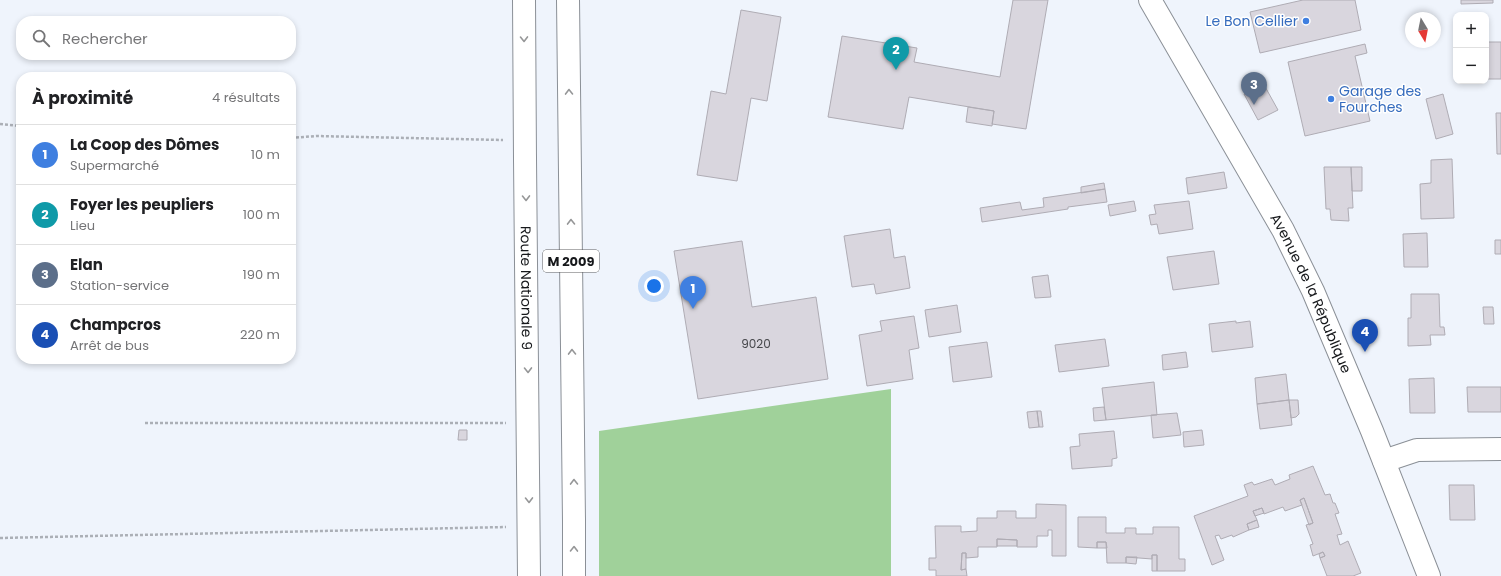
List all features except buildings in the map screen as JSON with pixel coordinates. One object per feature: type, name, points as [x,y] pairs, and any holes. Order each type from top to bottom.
[{"type":"main road","name":"Route Nationale 9","points":[[524,0],[529,576]]},
{"type":"main road","name":"M 2009","points":[[568,0],[574,576]]},
{"type":"main road","name":"Avenue de la République","points":[[1150,0],[1283,230],[1313,291],[1339,350],[1429,576]]},
{"type":"main road","name":"Avenue de la République","points":[[1154,0],[1165,24]]},
{"type":"main road","points":[[1384,461],[1417,450],[1501,449]]},
{"type":"path","points":[[0,124],[16,126]]},
{"type":"path","points":[[296,138],[316,136],[525,150]]},
{"type":"path","points":[[145,423],[528,423]]},
{"type":"path","points":[[0,538],[529,527]]},
{"type":"green space","points":[[891,389],[891,576],[599,576],[599,431]]},
{"type":"place","name":"Le Bon Cellier","points":[[1306,21]]},
{"type":"place","name":"Foyer les peupliers","points":[[896,70]]},
{"type":"place","name":"Garage des Fourches","points":[[1331,99]]},
{"type":"place","name":"Elan","points":[[1254,105]]},
{"type":"place","name":"La Coop des Dômes","points":[[693,309]]},
{"type":"place","name":"Champcros","points":[[1365,352]]}]
